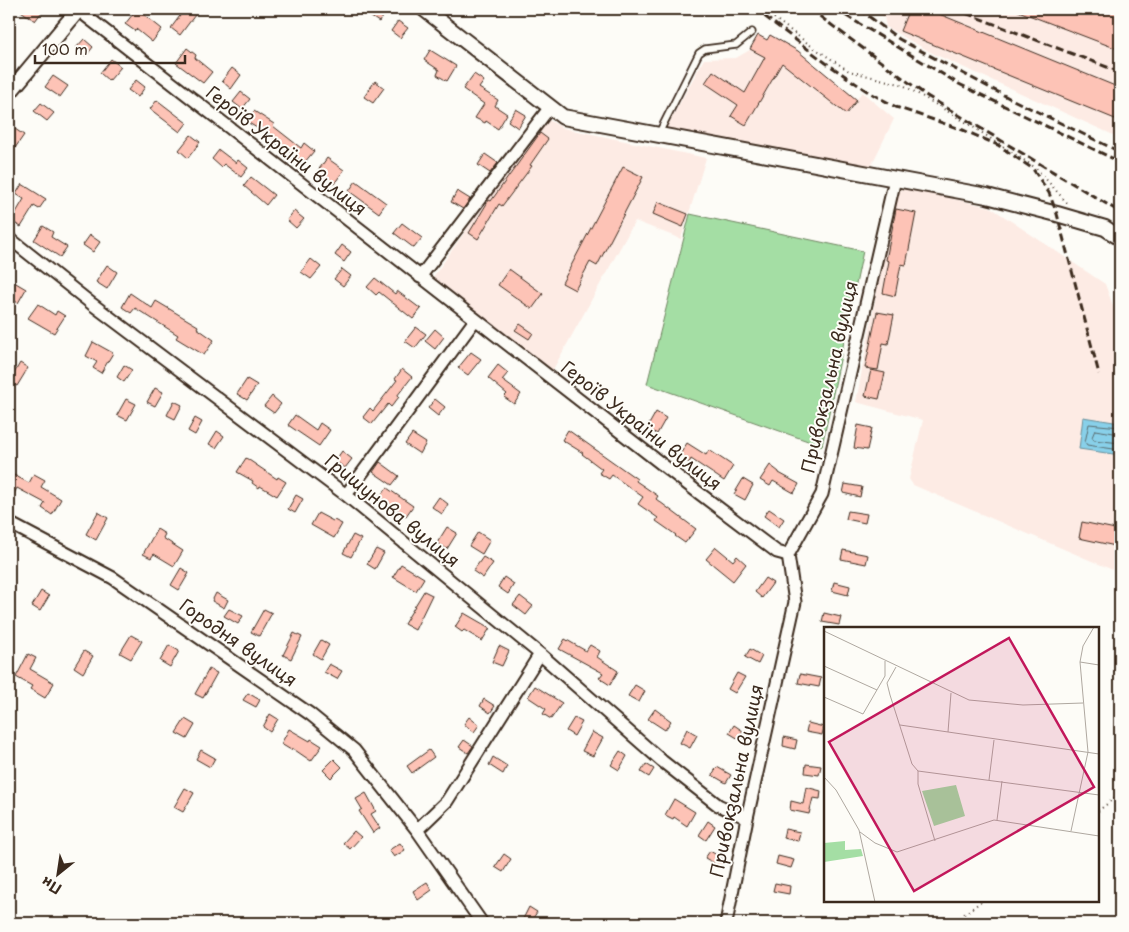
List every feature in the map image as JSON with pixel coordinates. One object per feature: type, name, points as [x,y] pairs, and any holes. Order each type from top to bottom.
[{"type":"street","points":[[9,93],[78,9]]},
{"type":"street","name":"Героїв України вулиця","points":[[78,9],[420,278],[777,552],[788,555]]},
{"type":"street","points":[[432,11],[563,117],[987,196],[1105,228],[1120,238]]},
{"type":"street","points":[[420,278],[550,107]]},
{"type":"street","name":"Привокзальна вулиця","points":[[726,923],[747,818],[796,602],[788,555],[822,494],[895,179]]},
{"type":"street","name":"Гришунова вулиця","points":[[9,238],[92,304],[346,496],[540,654],[662,761],[718,805],[747,818]]},
{"type":"street","points":[[346,496],[475,320]]},
{"type":"street","name":"Городня вулиця","points":[[9,523],[113,578],[310,714],[354,750],[417,830],[482,923]]},
{"type":"street","points":[[417,830],[447,801],[540,654]]},
{"type":"lane","points":[[658,135],[699,53],[705,49],[736,45],[752,32]]},
{"type":"path","points":[[762,9],[849,71],[903,85],[967,123],[1036,168],[1070,207]]},
{"type":"path","points":[[1099,810],[1120,794]]},
{"type":"path","points":[[952,923],[981,902]]},
{"type":"shaded area","points":[[871,9],[1120,9],[1120,138],[934,54],[886,27],[884,17]]},
{"type":"shaded area","points":[[770,35],[798,51],[857,99],[862,92],[894,119],[870,168],[665,130],[704,59],[736,58],[767,40]]},
{"type":"shaded area","points":[[545,118],[563,128],[706,158],[681,239],[635,221],[550,375],[431,280]]},
{"type":"shaded area","points":[[903,188],[990,207],[1105,284],[1120,325],[1120,573],[913,485],[909,479],[923,420],[856,402],[895,195]]},
{"type":"green space","points":[[690,214],[863,251],[822,446],[647,384]]},
{"type":"water","points":[[1083,417],[1120,423],[1120,455],[1079,449]]},
{"type":"building","points":[[18,9],[44,9],[35,21]]},
{"type":"building","points":[[137,9],[162,29],[152,42],[136,29],[135,31],[125,24]]},
{"type":"building","points":[[185,9],[195,15],[180,35],[171,28]]},
{"type":"building","points":[[372,9],[387,9],[379,22],[368,15]]},
{"type":"building","points":[[909,9],[927,9],[1120,88],[1120,121],[900,31]]},
{"type":"building","points":[[1013,9],[1113,9],[1120,12],[1120,50]]},
{"type":"building","points":[[398,21],[408,28],[400,38],[391,31]]},
{"type":"building","points":[[758,35],[767,40],[770,35],[798,51],[857,100],[846,114],[782,63],[746,125],[731,116],[738,105],[705,83],[713,71],[745,93],[765,57],[750,49]]},
{"type":"building","points":[[84,39],[93,47],[86,56],[76,48]]},
{"type":"building","points":[[187,48],[196,55],[195,58],[212,72],[203,83],[176,63]]},
{"type":"building","points":[[430,50],[456,66],[447,81],[437,75],[439,70],[424,60]]},
{"type":"building","points":[[111,59],[121,67],[109,81],[100,73]]},
{"type":"building","points":[[232,68],[241,75],[231,89],[222,81]]},
{"type":"building","points":[[474,74],[484,81],[479,88],[498,100],[495,106],[507,114],[498,129],[486,121],[485,123],[475,118],[484,104],[463,89]]},
{"type":"building","points":[[53,76],[68,86],[60,97],[45,87]]},
{"type":"building","points":[[136,80],[145,87],[138,97],[128,90]]},
{"type":"building","points":[[375,81],[384,88],[373,103],[364,97]]},
{"type":"building","points":[[241,92],[250,99],[242,109],[233,102]]},
{"type":"building","points":[[157,100],[187,123],[180,132],[150,109]]},
{"type":"building","points":[[41,103],[54,113],[47,121],[34,111]]},
{"type":"building","points":[[516,109],[526,115],[518,128],[508,121]]},
{"type":"building","points":[[254,111],[274,124],[273,126],[301,148],[304,143],[314,151],[304,163],[275,142],[277,140],[247,122]]},
{"type":"building","points":[[9,125],[24,135],[15,148],[9,143]]},
{"type":"building","points":[[540,133],[548,139],[530,165],[532,166],[502,206],[499,204],[478,239],[469,233],[489,200],[491,201]]},
{"type":"building","points":[[191,135],[200,142],[188,158],[179,150]]},
{"type":"building","points":[[219,150],[236,163],[238,160],[248,168],[241,177],[224,164],[221,167],[212,159]]},
{"type":"building","points":[[485,154],[498,163],[490,173],[478,165]]},
{"type":"building","points":[[327,158],[344,170],[334,184],[317,172]]},
{"type":"building","points":[[623,167],[643,177],[597,266],[590,262],[575,290],[562,283]]},
{"type":"building","points":[[251,177],[274,195],[266,205],[244,186]]},
{"type":"building","points":[[356,181],[386,203],[379,213],[349,191]]},
{"type":"building","points":[[22,184],[46,199],[39,209],[34,206],[21,227],[11,221],[24,199],[16,194]]},
{"type":"building","points":[[457,191],[470,199],[463,209],[451,202]]},
{"type":"building","points":[[658,202],[688,214],[683,227],[653,214]]},
{"type":"building","points":[[896,209],[916,213],[906,265],[901,264],[895,296],[883,293],[889,261],[886,260]]},
{"type":"building","points":[[294,211],[304,219],[296,228],[287,220]]},
{"type":"building","points":[[402,223],[422,238],[414,248],[394,233]]},
{"type":"building","points":[[43,226],[53,232],[51,237],[67,247],[60,257],[34,240]]},
{"type":"building","points":[[90,235],[100,242],[93,252],[83,245]]},
{"type":"building","points":[[342,245],[351,252],[344,262],[335,255]]},
{"type":"building","points":[[311,259],[321,267],[311,279],[301,272]]},
{"type":"building","points":[[107,265],[117,272],[107,289],[96,282]]},
{"type":"building","points":[[342,269],[351,276],[343,286],[334,279]]},
{"type":"building","points":[[509,269],[543,294],[532,309],[498,285]]},
{"type":"building","points":[[375,278],[395,294],[397,291],[421,309],[413,319],[379,292],[376,295],[367,287]]},
{"type":"building","points":[[9,279],[26,289],[18,303],[9,297]]},
{"type":"building","points":[[130,293],[152,308],[156,301],[198,326],[197,328],[214,340],[204,355],[176,338],[178,335],[135,308],[131,313],[122,307]]},
{"type":"building","points":[[38,304],[55,315],[57,311],[65,316],[54,333],[28,318]]},
{"type":"building","points":[[877,312],[894,315],[888,344],[883,343],[878,370],[865,368]]},
{"type":"building","points":[[520,324],[533,333],[529,339],[515,330]]},
{"type":"building","points":[[416,327],[426,334],[415,348],[405,341]]},
{"type":"building","points":[[435,329],[444,337],[435,349],[425,341]]},
{"type":"building","points":[[93,342],[113,353],[101,373],[93,368],[97,362],[86,356]]},
{"type":"building","points":[[471,352],[481,359],[468,375],[458,368]]},
{"type":"building","points":[[20,363],[28,368],[17,386],[9,382]]},
{"type":"building","points":[[124,365],[132,370],[124,382],[117,377]]},
{"type":"building","points":[[498,365],[508,373],[502,380],[521,394],[514,404],[504,397],[507,394],[488,378]]},
{"type":"building","points":[[402,369],[412,377],[391,407],[388,404],[372,424],[363,417],[370,408],[373,411],[397,380],[395,379]]},
{"type":"building","points":[[871,370],[885,373],[879,399],[865,396]]},
{"type":"building","points":[[247,379],[257,385],[247,400],[237,394]]},
{"type":"building","points":[[155,388],[163,392],[155,406],[147,402]]},
{"type":"building","points":[[272,396],[281,404],[274,413],[264,406]]},
{"type":"building","points":[[126,399],[136,404],[127,420],[117,415]]},
{"type":"building","points":[[435,399],[445,407],[438,416],[428,408]]},
{"type":"building","points":[[174,401],[182,405],[175,419],[167,415]]},
{"type":"building","points":[[656,412],[666,418],[657,434],[647,428]]},
{"type":"building","points":[[295,415],[316,430],[320,423],[330,430],[319,446],[288,425]]},
{"type":"building","points":[[195,418],[202,422],[195,435],[188,431]]},
{"type":"building","points":[[858,425],[872,428],[867,450],[854,448]]},
{"type":"building","points":[[568,430],[637,479],[636,481],[658,496],[656,499],[696,529],[685,543],[656,521],[658,518],[638,504],[643,497],[612,475],[609,479],[599,473],[602,469],[583,453],[562,440]]},
{"type":"building","points":[[217,431],[224,436],[216,448],[209,444]]},
{"type":"building","points":[[412,434],[426,443],[420,454],[405,444]]},
{"type":"building","points":[[687,443],[706,455],[709,450],[733,466],[724,481],[691,459],[689,463],[679,456]]},
{"type":"building","points":[[342,451],[352,459],[345,468],[335,461]]},
{"type":"building","points":[[246,458],[277,479],[278,477],[286,482],[277,496],[260,486],[259,488],[252,483],[253,481],[237,472]]},
{"type":"building","points":[[380,462],[399,476],[392,485],[373,472]]},
{"type":"building","points":[[770,465],[779,473],[799,484],[794,493],[773,481],[770,486],[760,480]]},
{"type":"building","points":[[12,474],[29,483],[34,474],[45,480],[41,487],[61,499],[52,515],[42,508],[45,503],[17,488],[9,503],[9,480]]},
{"type":"building","points":[[743,479],[753,485],[745,500],[734,494]]},
{"type":"building","points":[[845,484],[862,487],[860,497],[843,493]]},
{"type":"building","points":[[387,488],[413,506],[406,516],[379,497]]},
{"type":"building","points":[[296,495],[303,499],[295,513],[288,509]]},
{"type":"building","points":[[439,497],[448,504],[442,514],[432,507]]},
{"type":"building","points":[[769,509],[784,519],[779,527],[764,516]]},
{"type":"building","points":[[848,511],[867,514],[865,523],[846,519]]},
{"type":"building","points":[[98,512],[108,518],[96,540],[86,534]]},
{"type":"building","points":[[318,513],[342,524],[334,538],[311,525]]},
{"type":"building","points":[[1082,522],[1120,530],[1120,547],[1079,538]]},
{"type":"building","points":[[447,527],[457,533],[447,549],[437,543]]},
{"type":"building","points":[[157,529],[165,534],[163,538],[183,551],[174,566],[154,554],[151,558],[143,554]]},
{"type":"building","points":[[478,532],[490,540],[482,554],[469,546]]},
{"type":"building","points":[[353,535],[361,539],[351,557],[343,553]]},
{"type":"building","points":[[716,547],[733,561],[737,556],[746,564],[733,581],[706,559]]},
{"type":"building","points":[[376,549],[384,553],[375,569],[367,564]]},
{"type":"building","points":[[843,550],[868,555],[866,564],[841,559]]},
{"type":"building","points":[[483,557],[493,563],[483,578],[473,571]]},
{"type":"building","points":[[401,564],[424,578],[416,591],[393,577]]},
{"type":"building","points":[[181,568],[189,573],[179,590],[171,585]]},
{"type":"building","points":[[504,577],[514,584],[508,594],[498,587]]},
{"type":"building","points":[[765,578],[773,583],[762,598],[755,592]]},
{"type":"building","points":[[834,582],[850,586],[848,595],[832,591]]},
{"type":"building","points":[[41,591],[49,596],[40,611],[32,606]]},
{"type":"building","points":[[424,591],[432,595],[415,630],[404,624]]},
{"type":"building","points":[[216,593],[228,600],[224,608],[212,601]]},
{"type":"building","points":[[520,596],[533,606],[526,615],[513,605]]},
{"type":"building","points":[[229,609],[243,616],[238,624],[224,616]]},
{"type":"building","points":[[264,609],[272,613],[259,636],[251,632]]},
{"type":"building","points":[[464,613],[490,628],[482,641],[455,627]]},
{"type":"building","points":[[824,613],[841,617],[839,625],[822,622]]},
{"type":"building","points":[[294,633],[302,637],[291,659],[283,655]]},
{"type":"building","points":[[131,635],[142,641],[131,659],[120,653]]},
{"type":"building","points":[[565,639],[586,651],[590,645],[600,651],[597,657],[618,671],[610,685],[599,678],[603,673],[559,649]]},
{"type":"building","points":[[321,640],[329,645],[321,659],[313,654]]},
{"type":"building","points":[[169,645],[179,651],[170,667],[160,661]]},
{"type":"building","points":[[499,646],[509,651],[502,666],[492,662]]},
{"type":"building","points":[[750,649],[762,656],[758,664],[745,657]]},
{"type":"building","points":[[84,651],[93,656],[83,673],[74,667]]},
{"type":"building","points":[[28,654],[36,658],[30,669],[54,683],[45,698],[30,689],[32,686],[16,677]]},
{"type":"building","points":[[329,664],[342,671],[337,679],[324,672]]},
{"type":"building","points":[[209,669],[217,673],[203,698],[195,694]]},
{"type":"building","points":[[737,673],[745,677],[735,693],[728,689]]},
{"type":"building","points":[[800,674],[821,678],[819,687],[798,683]]},
{"type":"building","points":[[635,685],[645,691],[639,702],[628,696]]},
{"type":"building","points":[[535,686],[562,703],[551,719],[543,714],[546,709],[528,697]]},
{"type":"building","points":[[248,693],[260,700],[256,707],[243,700]]},
{"type":"building","points":[[484,699],[495,706],[490,713],[480,706]]},
{"type":"building","points":[[655,709],[671,721],[665,730],[648,719]]},
{"type":"building","points":[[270,714],[278,719],[270,732],[263,727]]},
{"type":"building","points":[[469,717],[479,725],[474,732],[464,724]]},
{"type":"building","points":[[574,718],[582,722],[574,736],[566,731]]},
{"type":"building","points":[[185,719],[195,725],[187,739],[176,733]]},
{"type":"building","points":[[808,723],[824,727],[822,735],[806,732]]},
{"type":"building","points":[[734,725],[743,731],[739,739],[729,733]]},
{"type":"building","points":[[289,729],[322,746],[311,761],[292,748],[291,750],[281,744]]},
{"type":"building","points":[[687,729],[697,735],[690,748],[680,743]]},
{"type":"building","points":[[592,732],[603,738],[593,756],[582,751]]},
{"type":"building","points":[[784,737],[797,740],[795,749],[783,746]]},
{"type":"building","points":[[464,740],[473,746],[468,753],[459,747]]},
{"type":"building","points":[[201,750],[215,758],[210,767],[196,759]]},
{"type":"building","points":[[429,750],[434,757],[412,773],[407,766]]},
{"type":"building","points":[[620,751],[627,756],[619,770],[611,765]]},
{"type":"building","points":[[493,757],[507,766],[503,774],[489,765]]},
{"type":"building","points":[[334,759],[342,767],[331,778],[323,770]]},
{"type":"building","points":[[646,764],[654,769],[649,777],[641,772]]},
{"type":"building","points":[[806,764],[821,766],[819,775],[805,773]]},
{"type":"building","points":[[717,767],[731,775],[726,783],[712,775]]},
{"type":"building","points":[[806,787],[821,791],[820,799],[813,798],[809,814],[790,810],[791,801],[803,804]]},
{"type":"building","points":[[185,788],[194,793],[183,812],[174,807]]},
{"type":"building","points":[[366,793],[376,811],[371,814],[380,828],[373,833],[359,811],[362,809],[356,799]]},
{"type":"building","points":[[674,799],[695,812],[687,826],[674,817],[673,819],[665,815]]},
{"type":"building","points":[[708,821],[715,826],[706,840],[699,835]]},
{"type":"building","points":[[785,829],[800,832],[798,841],[783,838]]},
{"type":"building","points":[[354,831],[361,837],[350,849],[343,843]]},
{"type":"building","points":[[400,843],[405,850],[394,857],[389,850]]},
{"type":"building","points":[[710,851],[725,860],[721,867],[705,858]]},
{"type":"building","points":[[504,854],[511,859],[503,872],[495,867]]},
{"type":"building","points":[[778,856],[794,860],[791,868],[776,864]]},
{"type":"building","points":[[427,882],[432,890],[418,900],[413,891]]},
{"type":"building","points":[[775,883],[790,886],[789,894],[773,891]]},
{"type":"building","points":[[529,907],[537,912],[530,923],[523,919]]},
{"type":"railway","points":[[755,9],[826,63],[867,91],[896,107],[963,130],[998,145],[1033,169],[1049,193],[1057,214],[1099,374]]},
{"type":"railway","points":[[810,9],[927,96],[1120,212]]},
{"type":"railway","points":[[835,9],[959,84],[1120,162]]},
{"type":"railway","points":[[859,9],[899,39],[1009,98],[1120,152]]},
{"type":"railway","points":[[955,9],[1120,72]]}]
